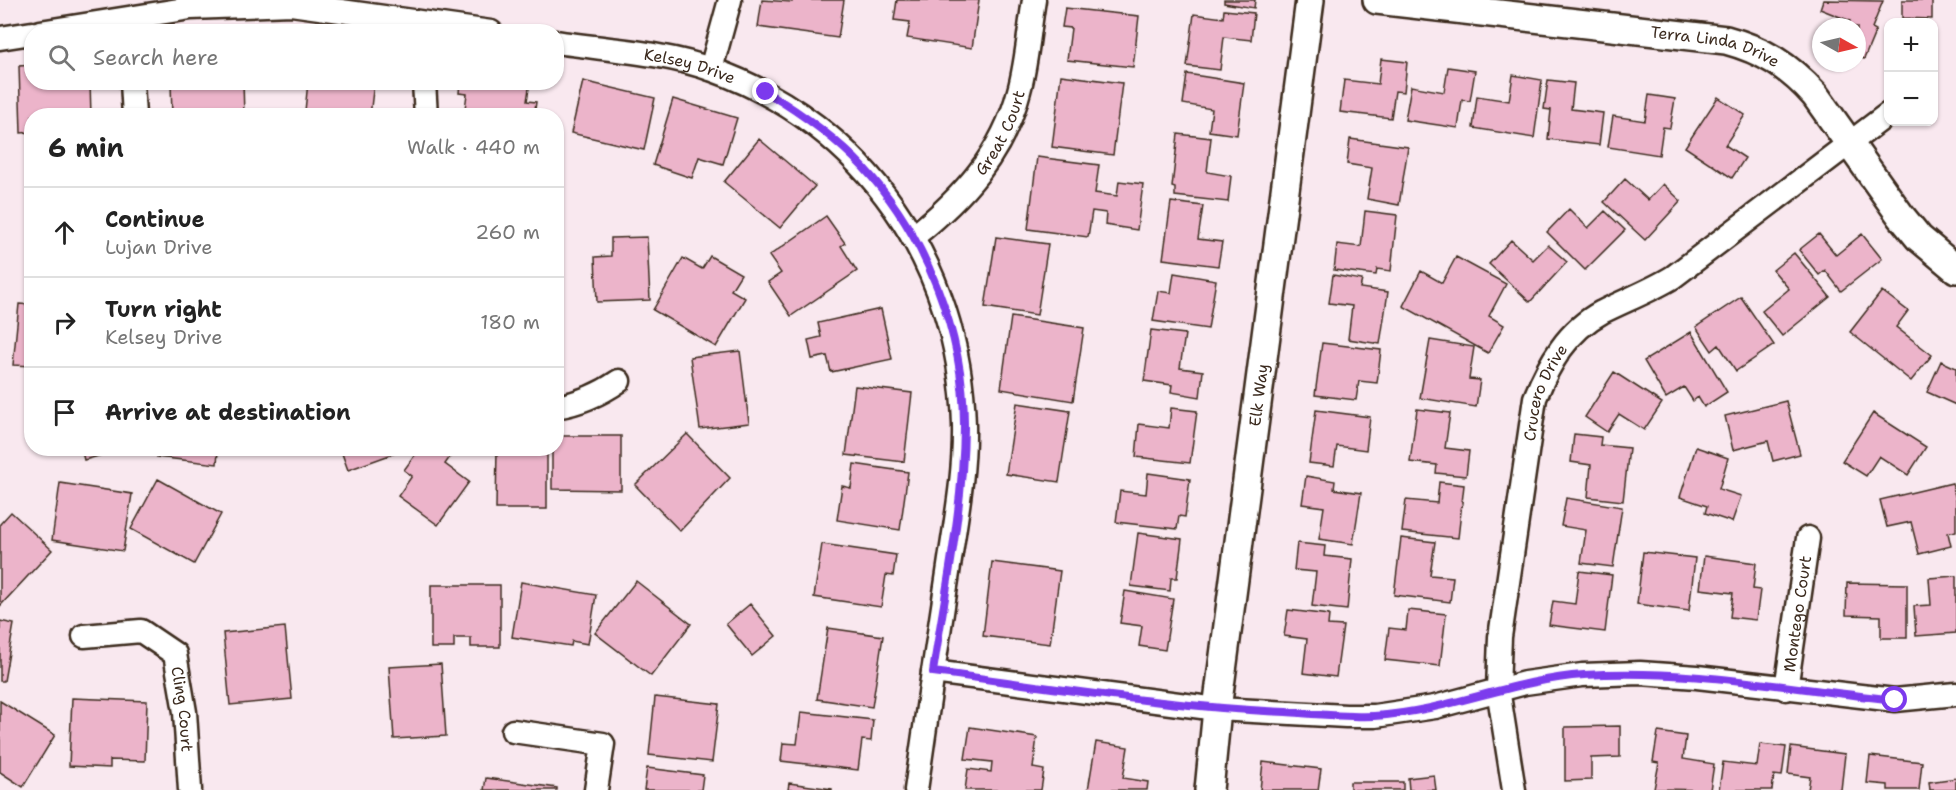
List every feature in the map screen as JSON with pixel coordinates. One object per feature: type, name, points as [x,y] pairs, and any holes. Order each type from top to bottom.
[{"type":"street","points":[[711,69],[730,0]]},
{"type":"street","name":"Great Court","points":[[913,237],[963,194],[998,146],[1019,91],[1034,0]]},
{"type":"street","name":"Elk Way","points":[[1209,790],[1217,709],[1310,0]]},
{"type":"street","name":"Terra Linda Drive","points":[[1377,0],[1726,40],[1752,47],[1776,59],[1797,75],[1919,238],[1956,269]]},
{"type":"street","points":[[82,24],[124,16],[224,5],[291,4],[427,18],[454,24]]},
{"type":"street","points":[[0,38],[24,34]]},
{"type":"street","name":"Kelsey Drive","points":[[564,43],[685,62],[711,69],[766,92],[818,125],[863,167],[882,190],[913,237],[937,289],[954,343],[964,427],[961,484],[916,790]]},
{"type":"street","points":[[132,90],[134,108]]},
{"type":"street","points":[[424,90],[426,108]]},
{"type":"street","name":"Crucero Drive","points":[[1514,790],[1498,689],[1500,637],[1535,398],[1545,373],[1560,349],[1579,329],[1601,313],[1651,291],[1673,277],[1884,117]]},
{"type":"street","points":[[564,405],[585,400],[619,381]]},
{"type":"street","name":"Montego Court","points":[[1786,688],[1808,538]]},
{"type":"street","name":"Cling Court","points":[[84,636],[141,631],[176,654],[185,712],[190,790]]},
{"type":"street","points":[[933,672],[1217,709],[1376,716],[1435,707],[1498,689],[1582,675],[1640,673],[1697,677],[1895,700],[1956,694]]},
{"type":"street","points":[[513,731],[603,744],[596,790]]},
{"type":"building","points":[[762,0],[792,2],[792,0],[844,0],[838,38],[758,27]]},
{"type":"building","points":[[897,0],[979,0],[972,48],[907,38],[910,22],[894,20]]},
{"type":"building","points":[[1224,0],[1255,0],[1254,8],[1224,3]]},
{"type":"building","points":[[1823,0],[1883,1],[1872,28],[1876,30],[1866,54],[1866,18],[1842,18],[1820,9]]},
{"type":"building","points":[[1902,0],[1932,0],[1932,18],[1902,18]]},
{"type":"building","points":[[1065,8],[1139,16],[1133,67],[1067,60],[1071,28],[1062,27]]},
{"type":"building","points":[[1224,10],[1254,13],[1251,40],[1224,37],[1220,70],[1187,66],[1194,14],[1223,18]]},
{"type":"building","points":[[1381,59],[1407,62],[1404,92],[1395,91],[1391,118],[1340,112],[1344,80],[1378,84]]},
{"type":"building","points":[[19,66],[24,66],[24,90],[90,90],[91,108],[24,108],[24,133],[21,133]]},
{"type":"building","points":[[1448,67],[1475,71],[1470,101],[1462,100],[1458,128],[1405,120],[1411,86],[1444,92]]},
{"type":"building","points":[[1187,74],[1244,83],[1237,135],[1209,131],[1212,109],[1183,104]]},
{"type":"building","points":[[1061,75],[1122,83],[1113,155],[1052,147]]},
{"type":"building","points":[[1513,75],[1542,80],[1534,138],[1473,128],[1477,96],[1509,101]]},
{"type":"building","points":[[1548,80],[1574,83],[1571,109],[1603,113],[1599,145],[1548,139],[1551,110],[1544,109]]},
{"type":"building","points":[[583,81],[655,98],[644,150],[571,133]]},
{"type":"building","points":[[171,90],[243,90],[244,108],[172,108]]},
{"type":"building","points":[[307,90],[373,90],[371,108],[305,108]]},
{"type":"building","points":[[459,90],[529,90],[527,101],[536,102],[535,108],[465,108],[467,94],[459,93]]},
{"type":"building","points":[[1649,95],[1675,99],[1670,128],[1663,127],[1659,155],[1608,147],[1613,116],[1645,121]]},
{"type":"building","points":[[1718,97],[1745,115],[1725,145],[1745,158],[1732,178],[1685,147]]},
{"type":"building","points":[[673,99],[737,118],[723,164],[699,157],[692,178],[653,165]]},
{"type":"building","points":[[1178,134],[1211,138],[1207,172],[1231,176],[1228,202],[1175,196],[1175,188],[1172,187]]},
{"type":"building","points":[[759,139],[815,186],[780,228],[724,182]]},
{"type":"building","points":[[1350,139],[1408,147],[1399,205],[1367,199],[1372,168],[1347,164]]},
{"type":"building","points":[[1037,157],[1099,165],[1095,193],[1117,196],[1119,181],[1143,184],[1137,230],[1105,225],[1106,213],[1092,211],[1088,237],[1028,229]]},
{"type":"building","points":[[1625,179],[1648,200],[1663,184],[1681,201],[1645,240],[1604,202]]},
{"type":"building","points":[[1171,202],[1203,206],[1198,239],[1222,242],[1218,266],[1163,259]]},
{"type":"building","points":[[1569,209],[1588,228],[1605,211],[1625,230],[1585,270],[1547,232]]},
{"type":"building","points":[[1365,211],[1397,215],[1391,271],[1377,269],[1376,275],[1334,270],[1337,244],[1361,247]]},
{"type":"building","points":[[826,216],[845,243],[841,246],[857,271],[791,316],[768,282],[781,273],[769,256]]},
{"type":"building","points":[[1819,234],[1836,255],[1862,234],[1882,259],[1841,291],[1825,270],[1819,275],[1799,250]]},
{"type":"building","points":[[647,237],[650,300],[597,302],[595,257],[611,256],[611,238]]},
{"type":"building","points":[[996,237],[1048,244],[1037,315],[985,307]]},
{"type":"building","points":[[1511,240],[1533,260],[1548,245],[1567,262],[1530,302],[1489,264]]},
{"type":"building","points":[[1794,253],[1830,297],[1782,336],[1762,311],[1789,289],[1773,270]]},
{"type":"building","points":[[710,256],[741,274],[731,290],[745,298],[716,347],[653,310],[683,258],[702,269]]},
{"type":"building","points":[[1456,257],[1506,284],[1489,316],[1504,325],[1488,353],[1403,306],[1421,271],[1442,283]]},
{"type":"building","points":[[1174,273],[1216,280],[1208,329],[1153,321],[1158,291],[1171,293]]},
{"type":"building","points":[[1333,275],[1362,280],[1360,288],[1388,292],[1380,344],[1348,339],[1352,306],[1329,303]]},
{"type":"building","points":[[1882,291],[1908,311],[1896,327],[1932,355],[1911,381],[1850,332]]},
{"type":"building","points":[[1741,297],[1774,345],[1736,371],[1719,345],[1712,351],[1696,327]]},
{"type":"building","points":[[19,304],[24,304],[24,366],[13,365]]},
{"type":"building","points":[[881,309],[892,359],[831,372],[827,356],[812,359],[808,340],[821,337],[818,323]]},
{"type":"building","points":[[1011,317],[1084,328],[1073,401],[1001,389]]},
{"type":"building","points":[[1151,330],[1185,334],[1180,368],[1203,371],[1200,397],[1171,392],[1172,385],[1144,381]]},
{"type":"building","points":[[1691,332],[1727,392],[1704,407],[1698,397],[1693,401],[1684,387],[1666,398],[1644,361]]},
{"type":"building","points":[[1430,340],[1474,347],[1469,379],[1480,380],[1476,407],[1420,398]]},
{"type":"building","points":[[1322,343],[1381,350],[1377,383],[1359,381],[1356,400],[1315,395]]},
{"type":"building","points":[[740,351],[749,423],[700,429],[690,357]]},
{"type":"building","points":[[1941,361],[1956,368],[1956,405],[1927,392]]},
{"type":"building","points":[[1614,372],[1662,403],[1644,430],[1619,414],[1607,432],[1585,417]]},
{"type":"building","points":[[855,386],[912,393],[904,462],[846,455]]},
{"type":"building","points":[[1786,401],[1800,454],[1773,461],[1768,441],[1733,450],[1725,416]]},
{"type":"building","points":[[1017,403],[1070,411],[1059,482],[1006,474]]},
{"type":"building","points":[[1171,408],[1197,411],[1190,463],[1136,457],[1139,424],[1169,428]]},
{"type":"building","points":[[1417,409],[1450,413],[1445,448],[1469,451],[1466,476],[1436,473],[1437,465],[1410,462]]},
{"type":"building","points":[[1316,410],[1370,417],[1366,450],[1337,446],[1334,466],[1309,463]]},
{"type":"building","points":[[1873,413],[1926,447],[1908,475],[1879,456],[1866,476],[1842,461]]},
{"type":"building","points":[[687,434],[730,478],[680,531],[635,485]]},
{"type":"building","points":[[1574,434],[1601,437],[1600,445],[1629,448],[1623,501],[1588,497],[1591,465],[1571,462]]},
{"type":"building","points":[[564,436],[621,436],[621,490],[552,489],[552,456],[564,456]]},
{"type":"building","points":[[1696,447],[1728,458],[1719,489],[1741,496],[1732,522],[1705,513],[1707,506],[1680,497]]},
{"type":"building","points":[[83,456],[98,456],[84,460]]},
{"type":"building","points":[[157,456],[218,456],[217,464]]},
{"type":"building","points":[[343,456],[387,456],[348,470]]},
{"type":"building","points":[[414,456],[449,456],[445,464],[469,482],[438,525],[398,496],[412,476],[404,470]]},
{"type":"building","points":[[497,456],[547,456],[547,509],[496,509]]},
{"type":"building","points":[[854,464],[908,472],[900,530],[837,520],[842,486],[851,488]]},
{"type":"building","points":[[1148,473],[1190,479],[1185,517],[1179,516],[1177,529],[1116,522],[1120,491],[1146,494]]},
{"type":"building","points":[[1306,476],[1335,481],[1334,489],[1361,493],[1353,544],[1319,539],[1324,507],[1302,504]]},
{"type":"building","points":[[158,479],[221,514],[194,564],[131,529]]},
{"type":"building","points":[[1439,482],[1464,485],[1458,538],[1402,532],[1406,500],[1437,503]]},
{"type":"building","points":[[60,483],[132,494],[123,551],[52,540]]},
{"type":"building","points":[[1952,483],[1956,500],[1956,531],[1948,533],[1951,546],[1919,554],[1911,522],[1887,527],[1880,500]]},
{"type":"building","points":[[1566,498],[1622,507],[1613,567],[1581,563],[1586,530],[1561,526]]},
{"type":"building","points":[[11,512],[52,550],[0,606],[0,524]]},
{"type":"building","points":[[1138,533],[1182,539],[1177,578],[1171,578],[1170,591],[1131,586]]},
{"type":"building","points":[[1401,538],[1435,542],[1430,575],[1453,577],[1450,602],[1394,595]]},
{"type":"building","points":[[1297,543],[1325,546],[1324,556],[1352,559],[1347,610],[1312,606],[1316,572],[1294,570]]},
{"type":"building","points":[[822,544],[896,555],[893,576],[886,575],[881,607],[814,597]]},
{"type":"building","points":[[1643,552],[1695,558],[1689,611],[1637,604]]},
{"type":"building","points":[[1704,556],[1756,563],[1753,589],[1760,590],[1756,620],[1730,617],[1733,593],[1700,589]]},
{"type":"building","points":[[992,562],[1060,571],[1050,644],[983,636]]},
{"type":"building","points":[[1579,571],[1612,575],[1605,632],[1549,625],[1553,601],[1575,604]]},
{"type":"building","points":[[1956,576],[1956,633],[1916,636],[1914,606],[1931,605],[1929,578]]},
{"type":"building","points":[[636,581],[691,624],[651,676],[595,633]]},
{"type":"building","points":[[521,582],[596,595],[588,644],[572,641],[571,646],[512,637]]},
{"type":"building","points":[[1847,583],[1907,584],[1907,638],[1881,638],[1881,616],[1846,615]]},
{"type":"building","points":[[431,585],[500,585],[500,647],[471,647],[471,638],[454,638],[454,648],[431,648]]},
{"type":"building","points":[[1125,591],[1173,599],[1165,650],[1139,646],[1142,626],[1120,623]]},
{"type":"building","points":[[750,604],[776,636],[752,656],[726,624]]},
{"type":"building","points":[[1288,610],[1329,615],[1328,625],[1343,626],[1336,677],[1303,673],[1307,639],[1284,636]]},
{"type":"building","points":[[1408,610],[1446,614],[1440,666],[1385,660],[1389,628],[1406,630]]},
{"type":"building","points":[[0,621],[14,624],[4,681],[0,681]]},
{"type":"building","points":[[285,627],[292,699],[230,705],[223,633]]},
{"type":"building","points":[[828,628],[883,636],[872,707],[817,699]]},
{"type":"building","points":[[441,664],[446,736],[394,739],[389,667]]},
{"type":"building","points":[[655,697],[719,704],[712,762],[649,755]]},
{"type":"building","points":[[72,698],[147,701],[145,761],[110,760],[110,768],[69,766]]},
{"type":"building","points":[[0,701],[55,735],[23,787],[0,772]]},
{"type":"building","points":[[801,712],[873,720],[871,741],[862,740],[858,770],[781,761],[783,743],[797,744]]},
{"type":"building","points":[[1620,726],[1620,757],[1591,758],[1591,780],[1565,781],[1565,727]]},
{"type":"building","points":[[970,727],[1037,737],[1033,768],[1044,770],[1041,790],[965,790],[968,769],[991,772],[992,762],[965,759]]},
{"type":"building","points":[[1658,732],[1686,736],[1683,759],[1714,764],[1710,790],[1654,789],[1659,763],[1653,762]]},
{"type":"building","points":[[1096,742],[1128,747],[1123,778],[1148,782],[1147,790],[1088,790]]},
{"type":"building","points":[[1760,744],[1786,747],[1782,776],[1774,775],[1772,790],[1719,790],[1723,762],[1757,766]]},
{"type":"building","points":[[1791,747],[1845,754],[1841,790],[1808,790],[1810,777],[1788,774]]},
{"type":"building","points":[[1870,756],[1922,762],[1919,790],[1888,790],[1888,785],[1867,783]]},
{"type":"building","points":[[1263,762],[1321,769],[1318,790],[1260,790]]},
{"type":"building","points":[[647,768],[703,775],[701,790],[644,790]]},
{"type":"building","points":[[1434,775],[1436,790],[1409,790],[1408,778]]},
{"type":"building","points":[[486,778],[557,788],[557,790],[484,790]]},
{"type":"building","points":[[1956,778],[1956,790],[1930,790],[1929,782]]},
{"type":"building","points":[[1350,782],[1403,782],[1403,790],[1350,790]]},
{"type":"building","points":[[789,783],[832,789],[832,790],[788,790]]},
{"type":"route","points":[[766,92],[818,125],[863,167],[882,190],[913,237],[926,263],[954,343],[964,427],[961,484],[933,672],[1217,709],[1346,716],[1376,716],[1435,707],[1526,683],[1582,675],[1640,673],[1697,677],[1895,700]]}]
